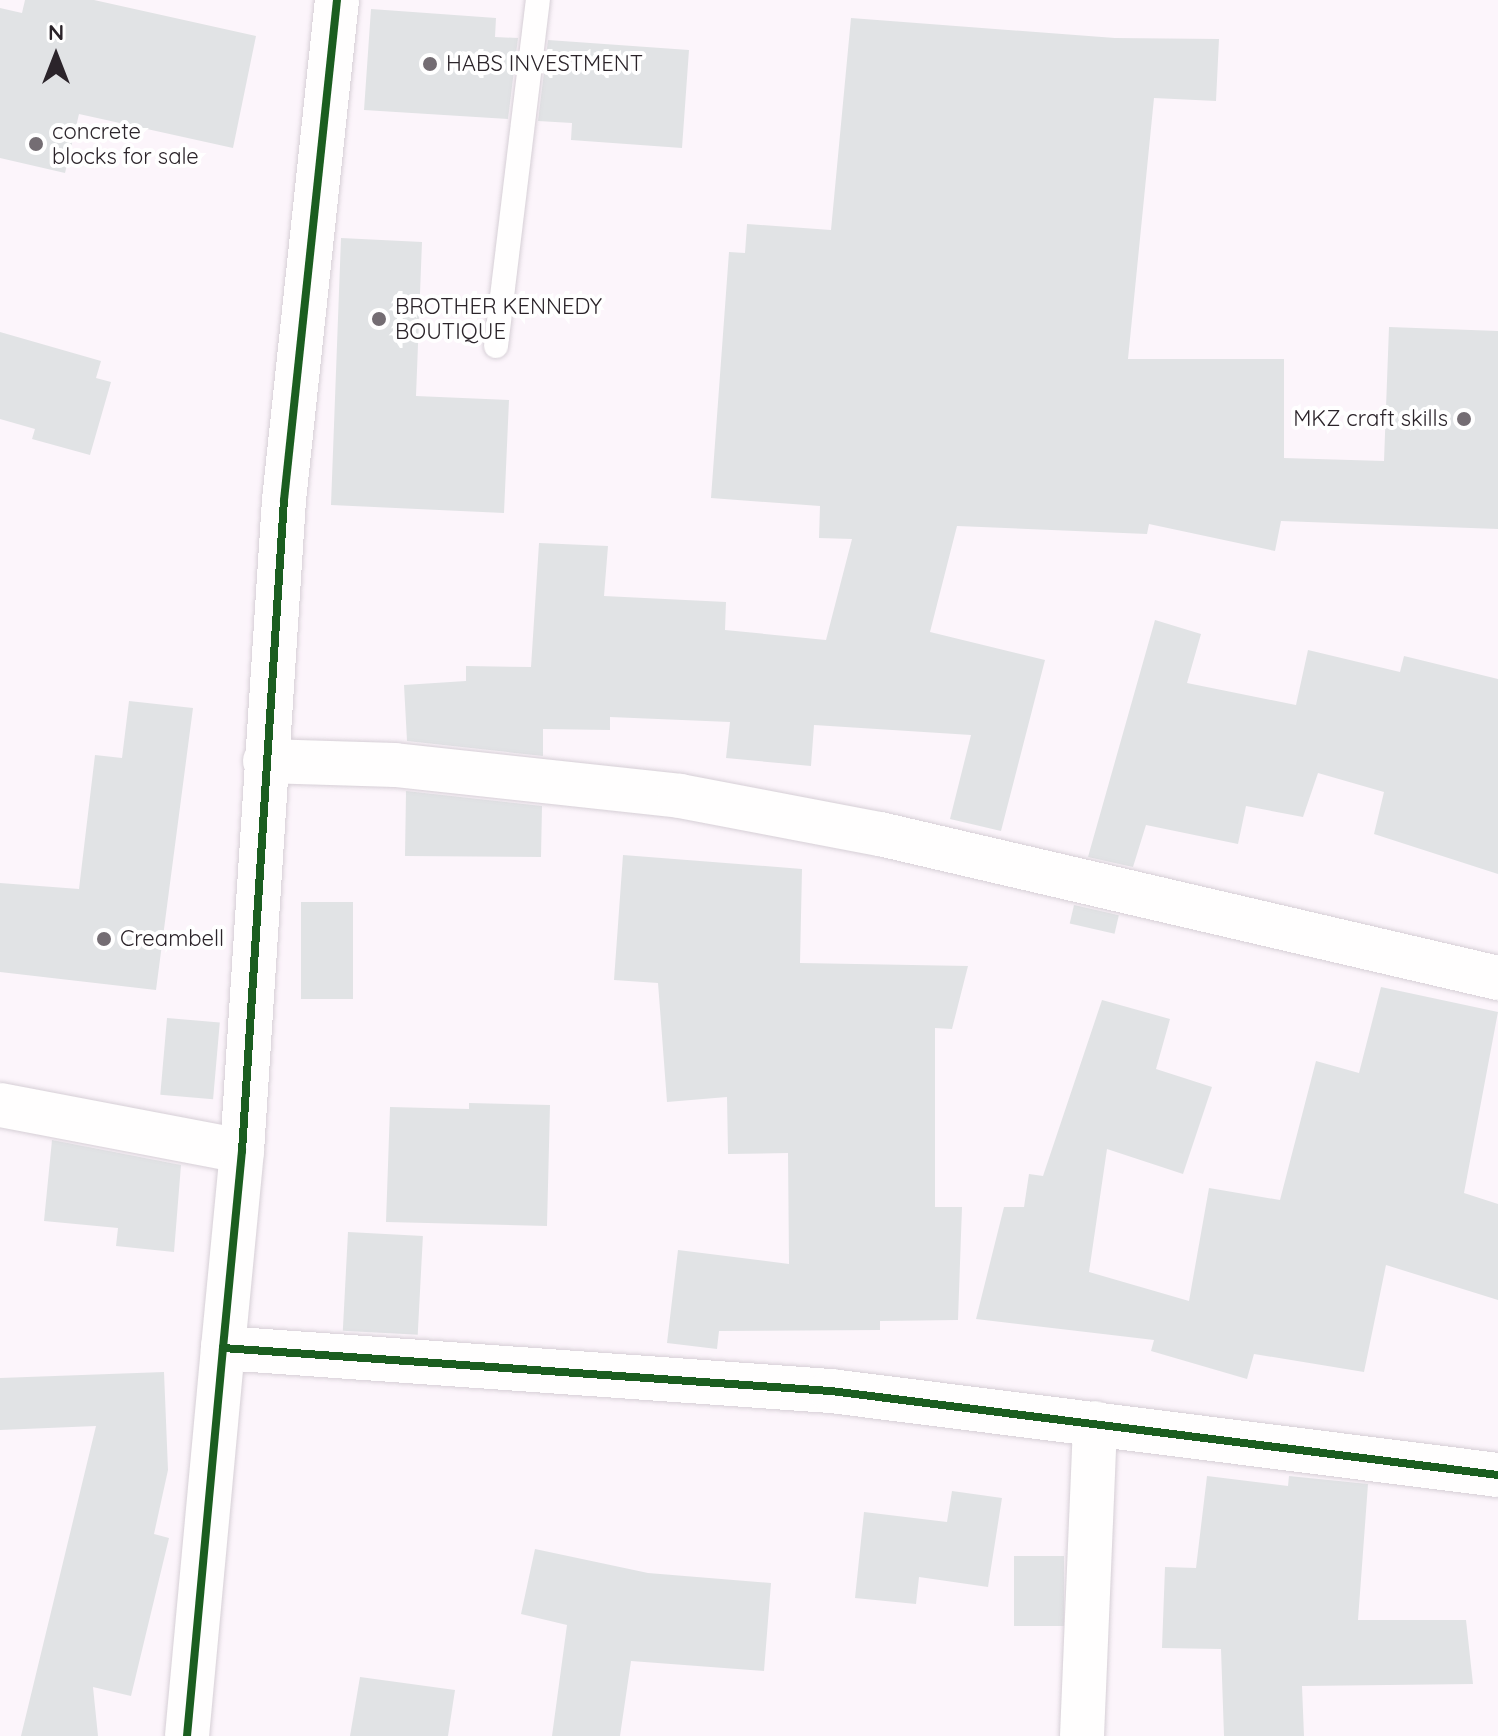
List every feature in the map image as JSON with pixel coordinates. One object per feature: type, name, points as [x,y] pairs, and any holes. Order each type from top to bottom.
[{"type":"street","points":[[187,1736],[242,1151],[284,500],[337,0]]},
{"type":"street","points":[[265,761],[395,765],[680,796],[880,834],[1498,978]]},
{"type":"street","points":[[0,1105],[242,1151]]},
{"type":"street","points":[[223,1348],[831,1391],[1498,1475]]},
{"type":"street","points":[[1082,1736],[1095,1423]]},
{"type":"lane","points":[[496,346],[538,0]]},
{"type":"building","points":[[25,0],[94,0],[256,36],[233,148],[79,114],[65,173],[0,158],[0,8],[22,13]]},
{"type":"building","name":"HABS INVESTMENT","points":[[371,9],[496,18],[495,37],[518,38],[508,119],[364,110]]},
{"type":"building","points":[[851,18],[1115,38],[1219,39],[1216,101],[1154,98],[1128,359],[1284,359],[1284,458],[1384,461],[1389,327],[1498,331],[1498,529],[1281,521],[1275,551],[1149,524],[1147,534],[957,526],[930,632],[1045,660],[1001,831],[950,819],[971,735],[814,725],[811,766],[726,758],[730,722],[610,717],[610,730],[543,729],[543,756],[407,741],[404,685],[466,681],[466,666],[531,667],[539,543],[608,546],[604,596],[726,602],[725,630],[826,640],[852,539],[819,538],[820,506],[711,498],[729,252],[745,253],[747,224],[831,230]]},
{"type":"building","name":"HABS INVESTMENT","points":[[548,40],[689,50],[682,148],[571,140],[572,123],[538,121]]},
{"type":"building","name":"BROTHER KENNEDY BOUTIQUE","points":[[341,238],[422,242],[416,396],[509,400],[504,513],[331,505]]},
{"type":"building","points":[[0,332],[101,361],[96,378],[111,382],[90,455],[32,439],[35,429],[0,419]]},
{"type":"building","points":[[1155,620],[1201,634],[1187,683],[1296,705],[1308,650],[1400,672],[1404,656],[1498,679],[1498,874],[1374,834],[1384,792],[1318,773],[1303,817],[1246,806],[1238,844],[1146,825],[1133,867],[1088,857]]},
{"type":"building","points":[[129,701],[193,708],[156,990],[0,972],[0,883],[79,889],[95,755],[122,758]]},
{"type":"building","points":[[406,791],[542,806],[541,857],[405,856]]},
{"type":"building","points":[[623,855],[802,869],[800,963],[968,966],[952,1029],[935,1028],[935,1207],[962,1207],[958,1320],[880,1321],[880,1330],[719,1331],[717,1349],[667,1343],[678,1250],[789,1264],[788,1153],[728,1154],[727,1097],[667,1102],[658,983],[614,980]]},
{"type":"building","points":[[301,902],[353,902],[353,999],[301,999]]},
{"type":"building","points":[[1074,905],[1119,915],[1115,934],[1070,924]]},
{"type":"building","points":[[1381,987],[1498,1012],[1464,1193],[1498,1204],[1498,1300],[1386,1265],[1364,1372],[1254,1354],[1247,1379],[1151,1351],[1154,1340],[976,1319],[1004,1207],[1024,1207],[1029,1174],[1043,1176],[1102,1000],[1170,1019],[1156,1069],[1212,1087],[1183,1174],[1107,1149],[1089,1272],[1189,1301],[1209,1188],[1280,1200],[1316,1061],[1359,1073]]},
{"type":"building","points":[[167,1018],[220,1023],[213,1099],[160,1095]]},
{"type":"building","points":[[469,1103],[550,1105],[547,1226],[386,1222],[390,1107],[469,1109]]},
{"type":"building","points":[[52,1140],[181,1165],[174,1252],[116,1246],[118,1228],[44,1221]]},
{"type":"building","points":[[348,1232],[423,1236],[418,1335],[343,1331]]},
{"type":"building","points":[[164,1372],[168,1470],[154,1534],[169,1538],[131,1696],[93,1687],[98,1736],[21,1736],[96,1426],[0,1430],[0,1378]]},
{"type":"building","points":[[1207,1476],[1288,1486],[1289,1476],[1368,1484],[1358,1620],[1466,1620],[1473,1684],[1302,1686],[1304,1736],[1224,1736],[1221,1649],[1162,1648],[1165,1567],[1196,1568]]},
{"type":"building","points":[[952,1491],[1002,1498],[988,1587],[919,1577],[916,1604],[855,1598],[864,1512],[947,1522]]},
{"type":"building","points":[[535,1549],[648,1573],[771,1583],[764,1671],[631,1661],[620,1736],[552,1736],[567,1625],[521,1614]]},
{"type":"building","points":[[1014,1556],[1064,1556],[1064,1626],[1014,1626]]},
{"type":"building","points":[[360,1677],[455,1690],[448,1736],[350,1736]]},
{"type":"cycle path","points":[[223,1348],[242,1151],[284,500],[337,0]]},
{"type":"cycle path","points":[[187,1736],[223,1348],[831,1391],[1498,1475]]},
{"type":"place","name":"HABS INVESTMENT","points":[[430,64]]},
{"type":"place","name":"concrete blocks for sale","points":[[36,144]]},
{"type":"place","name":"BROTHER KENNEDY BOUTIQUE","points":[[379,319]]},
{"type":"place","name":"MKZ craft skills","points":[[1464,419]]},
{"type":"place","name":"Creambell","points":[[104,939]]}]
